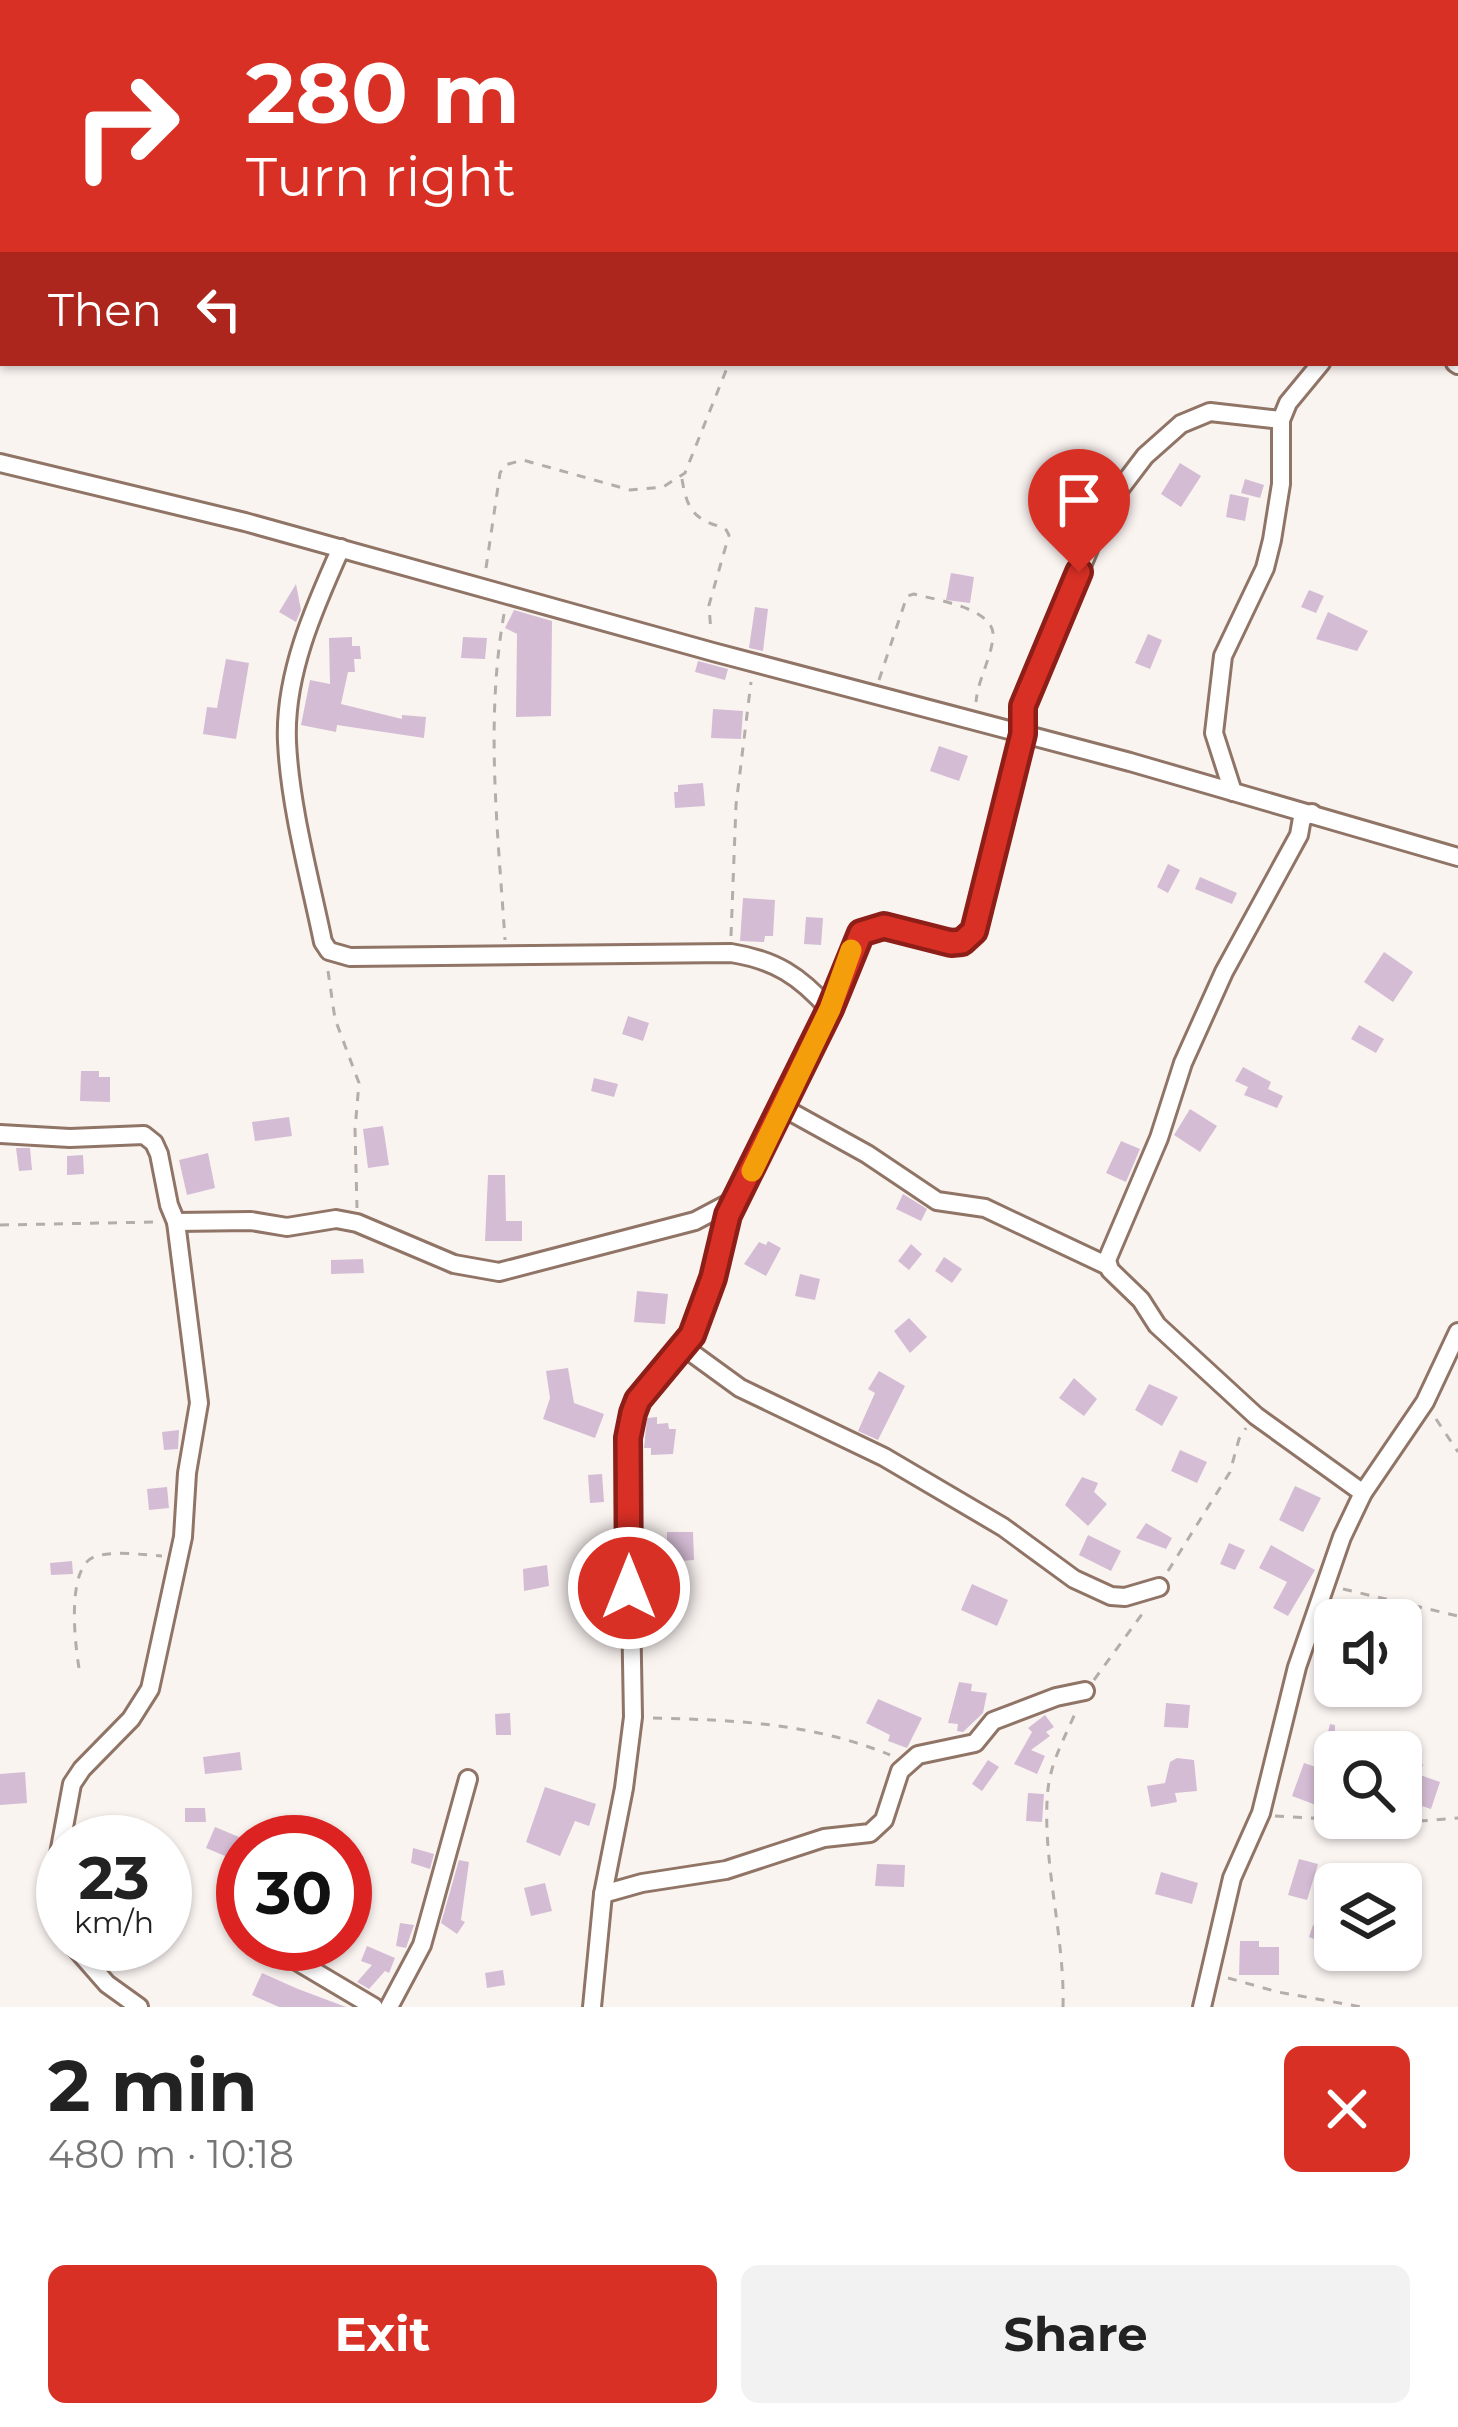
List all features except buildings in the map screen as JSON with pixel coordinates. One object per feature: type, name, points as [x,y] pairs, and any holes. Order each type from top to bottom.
[{"type":"street","points":[[1233,792],[1214,733],[1222,656],[1265,568],[1281,484],[1281,420],[1288,403],[1319,366]]},
{"type":"street","points":[[592,2007],[603,1894],[625,1788],[633,1717],[628,1438],[638,1400],[685,1348],[703,1310],[728,1215],[830,1009],[861,933],[884,926],[951,943],[970,938],[1023,734],[1023,706],[1107,506],[1145,456],[1180,424],[1210,412],[1281,420]]},
{"type":"street","points":[[0,463],[341,548],[1458,857]]},
{"type":"street","points":[[341,548],[311,614],[294,679],[287,742],[319,925],[329,951],[350,957],[731,953],[790,971],[830,1009]]},
{"type":"street","points":[[1108,1266],[1111,1243],[1159,1138],[1184,1063],[1224,972],[1299,835],[1302,818],[1312,813]]},
{"type":"street","points":[[782,1107],[867,1154],[937,1201],[985,1208],[1108,1266],[1141,1300],[1157,1325],[1256,1416],[1363,1493]]},
{"type":"street","points":[[0,1134],[144,1135],[154,1143],[176,1222],[199,1419],[187,1473],[183,1538],[150,1689],[131,1719],[82,1768],[73,1784],[67,1815]]},
{"type":"street","points":[[176,1222],[250,1221],[287,1226],[336,1219],[357,1222],[454,1264],[499,1272],[695,1221],[737,1198]]},
{"type":"street","points":[[1202,2007],[1232,1878],[1262,1814],[1297,1667],[1324,1585],[1363,1493],[1425,1402],[1458,1332]]},
{"type":"street","points":[[685,1348],[740,1388],[870,1449],[1003,1527],[1074,1579],[1111,1596],[1126,1597],[1160,1587]]},
{"type":"street","points":[[603,1894],[726,1870],[824,1838],[870,1832],[884,1820],[900,1772],[910,1763],[932,1750],[975,1743],[993,1721],[1019,1710],[1085,1691]]},
{"type":"street","points":[[389,2007],[422,1945],[468,1779]]},
{"type":"street","points":[[95,1971],[139,2007]]},
{"type":"street","points":[[313,1971],[374,2007]]},
{"type":"path","points":[[483,588],[505,465],[514,460],[534,461],[630,490],[663,488],[682,476],[708,425],[729,366]]},
{"type":"path","points":[[682,476],[691,509],[705,524],[725,527],[729,535],[709,604],[713,652]]},
{"type":"path","points":[[876,693],[890,640],[907,596],[914,594],[964,609],[991,624],[994,634],[978,680],[974,722]]},
{"type":"path","points":[[506,956],[495,720],[496,662],[508,595]]},
{"type":"path","points":[[731,953],[736,805],[753,663]]},
{"type":"path","points":[[329,951],[332,1004],[359,1083],[357,1222]]},
{"type":"path","points":[[0,1225],[176,1222]]},
{"type":"path","points":[[1425,1402],[1458,1452]]},
{"type":"path","points":[[1063,2007],[1064,1967],[1048,1822],[1048,1787],[1057,1756],[1085,1691],[1160,1587],[1178,1550],[1231,1472],[1239,1439],[1256,1416]]},
{"type":"path","points":[[79,1668],[74,1624],[82,1566],[102,1556],[176,1558]]},
{"type":"path","points":[[1324,1585],[1458,1616]]},
{"type":"path","points":[[633,1717],[758,1721],[846,1737],[910,1763]]},
{"type":"path","points":[[1262,1814],[1395,1823],[1458,1818]]},
{"type":"path","points":[[1210,1971],[1247,1984],[1362,2007]]},
{"type":"slow traffic","points":[[752,1171],[830,1009],[851,950]]},
{"type":"route","points":[[629,1588],[628,1438],[638,1400],[692,1335],[713,1278],[728,1215],[830,1009],[853,944],[861,933],[884,926],[951,943],[970,938],[974,931],[1023,734],[1023,706],[1079,572]]}]
